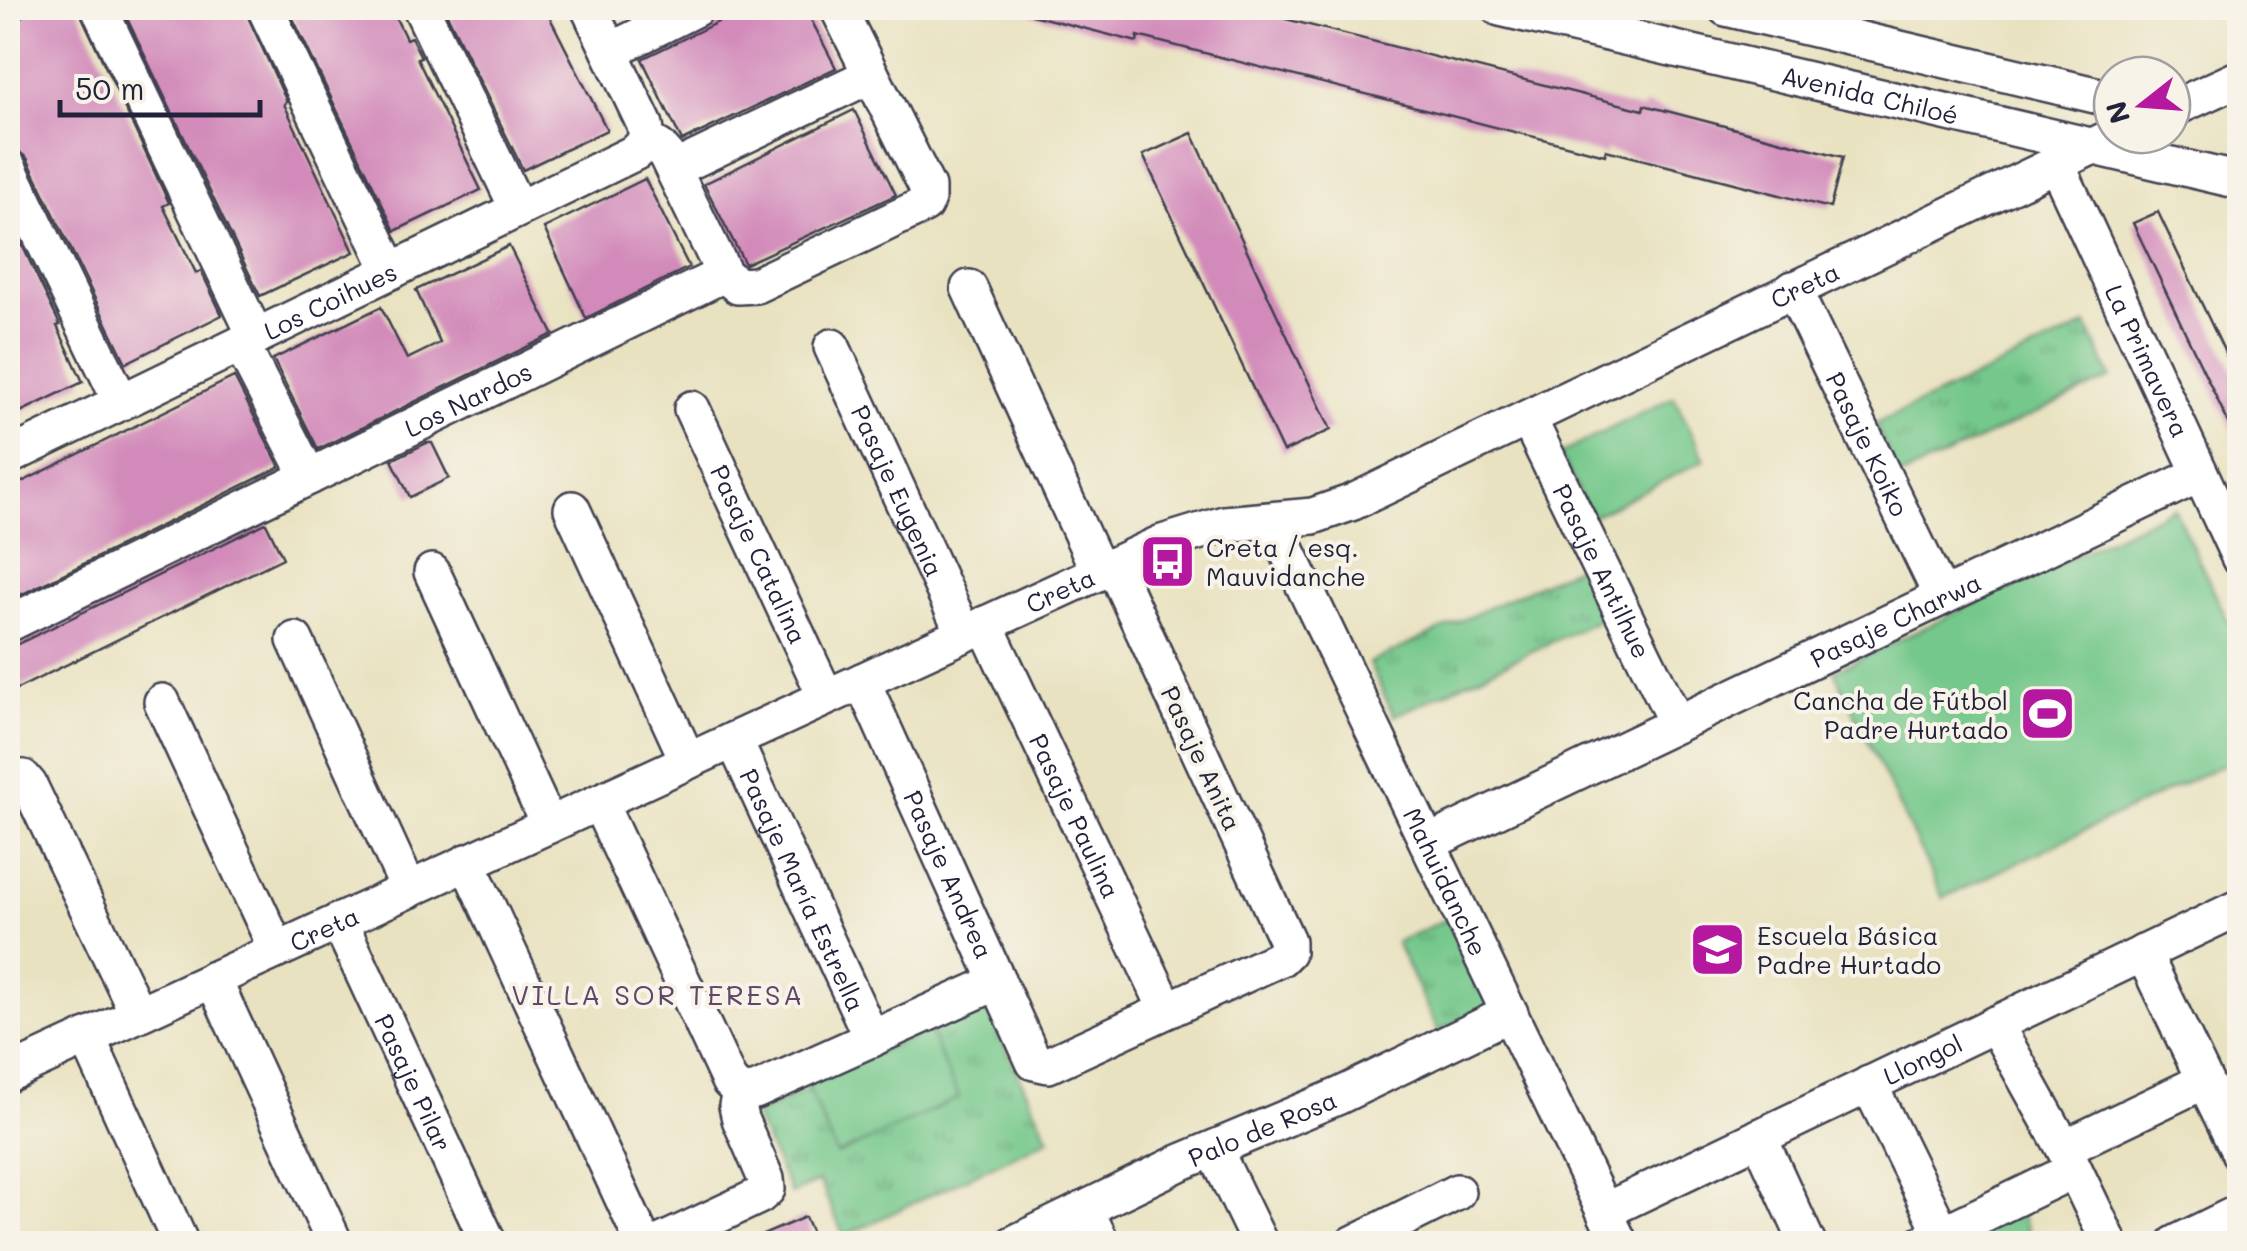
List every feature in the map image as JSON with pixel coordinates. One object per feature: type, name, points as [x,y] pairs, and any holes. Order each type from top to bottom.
[{"type":"street","points":[[99,8],[309,477]]},
{"type":"street","points":[[264,8],[391,271]]},
{"type":"street","points":[[421,8],[518,209]]},
{"type":"street","points":[[589,8],[645,125],[647,140],[660,146],[724,274],[738,286],[756,285],[918,208],[928,199],[926,187],[838,8]]},
{"type":"street","points":[[610,51],[696,8]]},
{"type":"street","name":"Avenida Chiloé","points":[[1500,8],[2092,138]]},
{"type":"street","name":"Avenida Chiloé","points":[[1726,8],[2092,94]]},
{"type":"street","points":[[674,169],[871,74]]},
{"type":"street","points":[[2192,100],[2240,78]]},
{"type":"street","name":"Los Coihues","points":[[8,457],[636,152],[647,140]]},
{"type":"street","name":"Creta","points":[[8,1074],[1162,543],[1206,528],[1334,510],[2092,146]]},
{"type":"street","name":"Avenida Chiloé","points":[[2152,155],[2240,181]]},
{"type":"street","name":"La Primavera","points":[[2056,162],[2240,559]]},
{"type":"street","points":[[8,166],[121,402]]},
{"type":"street","name":"Los Nardos","points":[[8,624],[724,274]]},
{"type":"street","name":"Pasaje Anita","points":[[969,288],[1286,942],[1288,952],[1281,958],[1167,1010]]},
{"type":"street","name":"Pasaje Koiko","points":[[1793,290],[1942,598]]},
{"type":"street","name":"Pasaje Eugenia","points":[[832,347],[975,629]]},
{"type":"street","name":"Pasaje Catalina","points":[[692,409],[826,698]]},
{"type":"street","name":"Pasaje Antilhue","points":[[1528,418],[1677,724]]},
{"type":"street","name":"Pasaje Charwa","points":[[1428,843],[2200,474]]},
{"type":"street","points":[[572,509],[688,761]]},
{"type":"street","name":"Mahuidanche","points":[[1273,521],[1620,1244]]},
{"type":"street","points":[[432,572],[549,825]]},
{"type":"street","name":"Pasaje Paulina","points":[[975,629],[1167,1010]]},
{"type":"street","points":[[295,640],[408,890]]},
{"type":"street","name":"Pasaje Andrea","points":[[862,681],[1031,1058],[1038,1065],[1048,1064],[1167,1010]]},
{"type":"street","points":[[162,702],[277,950]]},
{"type":"street","name":"Pasaje María Estrella","points":[[734,740],[872,1038]]},
{"type":"street","points":[[15,780],[30,785],[138,1014]]},
{"type":"street","points":[[599,802],[729,1080],[740,1092],[738,1113],[766,1179],[767,1189],[759,1196],[657,1244]]},
{"type":"street","points":[[467,862],[644,1244]]},
{"type":"street","name":"Llongol","points":[[1604,1210],[2240,907]]},
{"type":"street","name":"Pasaje Pilar","points":[[339,921],[489,1244]]},
{"type":"street","points":[[2142,953],[2240,1154]]},
{"type":"street","points":[[213,979],[335,1244]]},
{"type":"street","points":[[740,1092],[756,1091],[997,982]]},
{"type":"street","name":"Palo de Rosa","points":[[1013,1244],[1214,1149],[1339,1096],[1510,1013]]},
{"type":"street","points":[[1994,1024],[2069,1159],[2110,1244]]},
{"type":"street","points":[[87,1037],[181,1244]]},
{"type":"street","points":[[1869,1084],[1932,1238],[2204,1081]]},
{"type":"street","points":[[1759,1137],[1808,1244]]},
{"type":"street","points":[[1214,1149],[1260,1244]]},
{"type":"street","points":[[1353,1244],[1456,1192]]},
{"type":"street","points":[[1085,1208],[1102,1244]]},
{"type":"street","points":[[2175,1244],[2240,1212]]},
{"type":"green space","points":[[2087,325],[2111,378],[1899,477],[1875,424]]},
{"type":"green space","points":[[1674,397],[1705,460],[1591,517],[1560,454]]},
{"type":"green space","name":"Cancha de Fútbol Padre Hurtado","points":[[2174,508],[2239,644],[2239,757],[1943,898],[1834,671]]},
{"type":"green space","points":[[1581,565],[1605,617],[1394,716],[1369,663]]},
{"type":"green space","points":[[1449,918],[1493,1006],[1438,1031],[1396,942]]},
{"type":"green space","points":[[986,1005],[1049,1139],[844,1236],[819,1181],[791,1194],[754,1115]]},
{"type":"green space","points":[[928,1029],[959,1098],[837,1155],[807,1084]]},
{"type":"green space","points":[[2018,1207],[2033,1243],[1933,1244]]},
{"type":"building","points":[[40,8],[78,8],[169,203],[163,206],[222,315],[126,363],[27,158],[8,139],[8,23]]},
{"type":"building","points":[[122,8],[244,8],[354,252],[260,296]]},
{"type":"building","points":[[288,8],[391,8],[406,39],[411,37],[421,57],[417,58],[481,190],[395,231]]},
{"type":"building","points":[[444,8],[545,8],[607,130],[523,170]]},
{"type":"building","points":[[747,8],[805,8],[836,68],[682,141],[642,59]]},
{"type":"building","points":[[1032,8],[1242,8],[1843,157],[1830,208],[1138,36],[1137,42],[1032,15]]},
{"type":"building","points":[[854,110],[896,195],[745,264],[704,184]]},
{"type":"building","points":[[1192,133],[1331,430],[1283,452],[1143,155]]},
{"type":"building","points":[[645,179],[689,267],[586,318],[544,228]]},
{"type":"building","points":[[2158,212],[2240,384],[2240,447],[2133,223]]},
{"type":"building","points":[[15,230],[83,382],[8,418],[8,234]]},
{"type":"building","points":[[509,246],[553,334],[318,449],[273,359],[381,307],[407,359],[440,343],[416,290]]},
{"type":"building","points":[[234,377],[280,467],[8,601],[8,489]]},
{"type":"building","points":[[432,443],[449,478],[410,497],[392,460]]},
{"type":"building","points":[[266,523],[283,558],[17,689],[8,669],[8,649]]},
{"type":"building","points":[[805,1217],[817,1244],[742,1244]]},
{"type":"place","name":"Creta / esq. Mauvidanche","points":[[1167,561]]},
{"type":"place","name":"Cancha de Fútbol Padre Hurtado","points":[[2047,714]]},
{"type":"place","name":"Escuela Básica Padre Hurtado","points":[[1718,949]]},
{"type":"district","name":"VILLA SOR TERESA","points":[[658,994]]}]
